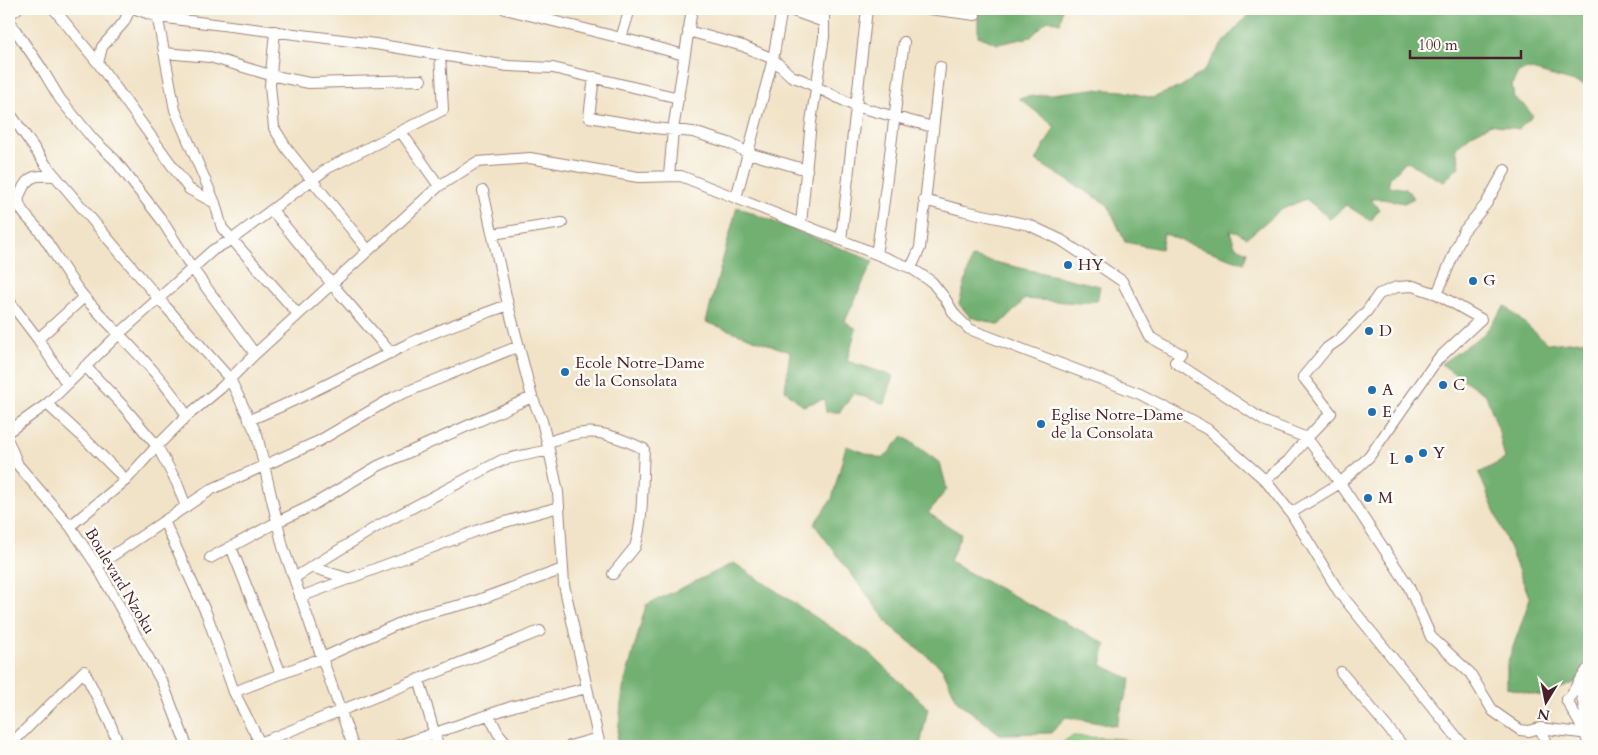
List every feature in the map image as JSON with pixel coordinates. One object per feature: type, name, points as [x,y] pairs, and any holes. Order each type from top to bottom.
[{"type":"street","points":[[9,15],[17,9]]},
{"type":"street","points":[[54,9],[98,63],[189,189],[215,203]]},
{"type":"street","points":[[98,63],[102,48],[124,22],[130,9]]},
{"type":"street","points":[[136,9],[292,34],[375,44],[508,66],[553,68],[679,98]]},
{"type":"street","points":[[505,9],[684,55]]},
{"type":"street","points":[[621,38],[630,9]]},
{"type":"street","points":[[669,176],[684,55],[692,9]]},
{"type":"street","points":[[736,198],[773,59],[782,9]]},
{"type":"street","points":[[788,9],[824,22]]},
{"type":"street","points":[[801,224],[811,122],[824,37],[824,9]]},
{"type":"street","points":[[841,240],[867,9]]},
{"type":"street","points":[[930,9],[975,15]]},
{"type":"street","points":[[157,13],[175,110],[215,203],[222,228],[298,314]]},
{"type":"street","points":[[9,22],[60,98],[93,139],[115,160],[161,219],[192,268],[254,354]]},
{"type":"street","points":[[688,30],[743,46],[773,59],[791,76],[855,106],[934,127]]},
{"type":"street","points":[[275,31],[270,75],[274,128],[287,150],[368,250]]},
{"type":"street","points":[[876,254],[885,200],[904,42]]},
{"type":"street","points":[[164,52],[210,57],[270,75],[309,83],[421,80]]},
{"type":"street","points":[[9,431],[47,404],[120,333],[213,250],[231,240],[328,168],[443,110],[440,54]]},
{"type":"street","points":[[912,268],[920,248],[940,67]]},
{"type":"street","points":[[594,77],[589,117],[693,132],[729,143],[748,153],[807,170]]},
{"type":"street","points":[[9,112],[15,123],[55,176],[158,298],[230,379],[257,435],[283,547],[353,746]]},
{"type":"street","points":[[401,132],[439,186]]},
{"type":"street","points":[[70,526],[126,480],[187,416],[230,379],[254,354],[439,186],[477,162],[530,158],[638,177],[681,176],[912,268],[932,282],[955,315],[969,328],[1140,394],[1207,429],[1265,480],[1291,513],[1339,592],[1464,746]]},
{"type":"street","points":[[1437,294],[1463,232],[1486,204],[1506,170]]},
{"type":"street","points":[[55,176],[44,175],[31,178],[26,182],[18,200],[20,208],[37,227],[84,297],[120,333],[177,399],[187,416]]},
{"type":"street","points":[[483,191],[508,305],[532,396],[542,420],[558,492],[564,585],[597,743],[570,746]]},
{"type":"street","points":[[924,200],[1029,225],[1061,240],[1122,281],[1150,337],[1181,354],[1175,362],[1266,422],[1307,438],[1340,483],[1408,585],[1431,637],[1470,672],[1493,711],[1520,730],[1529,731],[1540,728],[1587,734]]},
{"type":"street","points":[[272,210],[331,284],[391,352]]},
{"type":"street","points":[[493,234],[562,223]]},
{"type":"street","points":[[1265,480],[1288,461],[1331,413],[1303,377],[1327,348],[1340,339],[1380,294],[1397,287],[1413,286],[1437,294],[1482,319],[1437,360],[1368,457],[1340,483],[1291,513]]},
{"type":"street","points":[[38,339],[84,297]]},
{"type":"street","points":[[9,301],[38,339],[67,384]]},
{"type":"street","points":[[249,420],[285,406],[420,339],[508,305]]},
{"type":"street","points":[[98,566],[212,489],[264,467],[319,440],[394,397],[519,346]]},
{"type":"street","points":[[85,366],[124,407],[157,446],[186,507]]},
{"type":"street","points":[[210,558],[311,506],[378,466],[532,396]]},
{"type":"street","points":[[47,404],[126,480]]},
{"type":"street","points":[[294,578],[376,527],[502,460],[548,446],[555,439],[595,432],[611,435],[644,449],[640,526],[637,542],[613,574]]},
{"type":"street","name":"Boulevard Nzoku","points":[[9,443],[14,463],[70,526],[98,566],[163,684],[186,746]]},
{"type":"street","points":[[300,597],[487,527],[559,507]]},
{"type":"street","points":[[164,521],[207,615],[234,692],[256,745],[540,631]]},
{"type":"street","points":[[231,547],[281,674]]},
{"type":"street","points":[[311,567],[350,579]]},
{"type":"street","points":[[234,692],[322,658],[416,616],[473,602],[563,569]]},
{"type":"street","points":[[1587,670],[1577,685],[1570,705],[1587,734]]},
{"type":"street","points":[[9,746],[84,671],[110,723],[119,746]]},
{"type":"street","points":[[1341,672],[1404,746]]},
{"type":"street","points":[[419,679],[438,746]]},
{"type":"street","points":[[1577,685],[1586,719],[1589,746]]},
{"type":"street","points":[[397,746],[514,706],[587,688]]},
{"type":"street","points":[[489,715],[498,733],[509,746]]},
{"type":"street","points":[[1562,723],[1587,734]]},
{"type":"street","points":[[1540,728],[1547,746]]},
{"type":"green space","points":[[978,9],[1062,9],[1060,23],[1048,20],[1031,37],[998,44],[978,36]]},
{"type":"green space","points":[[1251,9],[1589,9],[1589,86],[1528,69],[1518,72],[1512,85],[1514,98],[1525,106],[1533,116],[1519,129],[1491,124],[1472,134],[1456,147],[1460,166],[1443,182],[1406,161],[1390,178],[1388,186],[1406,189],[1414,198],[1404,203],[1383,199],[1370,199],[1379,209],[1371,221],[1346,205],[1330,219],[1306,199],[1280,210],[1247,238],[1239,233],[1230,231],[1235,246],[1247,252],[1244,263],[1186,243],[1164,233],[1161,249],[1125,242],[1108,205],[1036,161],[1055,127],[1019,98],[1093,89],[1123,91],[1152,98],[1180,87],[1203,72],[1222,44]]},
{"type":"green space","points":[[737,207],[873,261],[845,321],[856,329],[847,361],[893,376],[885,404],[853,393],[840,412],[826,412],[824,399],[803,406],[785,390],[790,352],[706,322]]},
{"type":"green space","points":[[972,257],[1100,286],[1097,301],[1079,303],[1025,299],[1000,325],[970,317],[959,304]]},
{"type":"green space","points":[[1505,306],[1548,344],[1589,340],[1589,677],[1541,696],[1507,688],[1507,664],[1530,599],[1479,473],[1505,459],[1498,428],[1486,395],[1441,364],[1484,334]]},
{"type":"green space","points":[[903,436],[940,463],[947,489],[928,513],[961,534],[950,561],[1106,644],[1101,665],[1131,679],[1116,726],[1066,717],[1051,733],[1000,734],[958,702],[942,668],[891,627],[814,524],[832,499],[846,446],[883,459]]},
{"type":"green space","points":[[734,563],[868,652],[928,708],[920,746],[621,746],[617,741],[623,689],[646,605]]},
{"type":"green space","points":[[1072,736],[1122,739],[1154,746],[1058,746]]},
{"type":"place","name":"HY","points":[[1068,265]]},
{"type":"place","name":"G","points":[[1473,281]]},
{"type":"place","name":"D","points":[[1369,331]]},
{"type":"place","name":"Ecole Notre-Dame de la Consolata","points":[[565,372]]},
{"type":"place","name":"C","points":[[1443,385]]},
{"type":"place","name":"A","points":[[1372,390]]},
{"type":"place","name":"E","points":[[1372,412]]},
{"type":"place","name":"Eglise Notre-Dame de la Consolata","points":[[1041,424]]},
{"type":"place","name":"Y","points":[[1423,453]]},
{"type":"place","name":"L","points":[[1409,459]]},
{"type":"place","name":"M","points":[[1368,498]]}]
